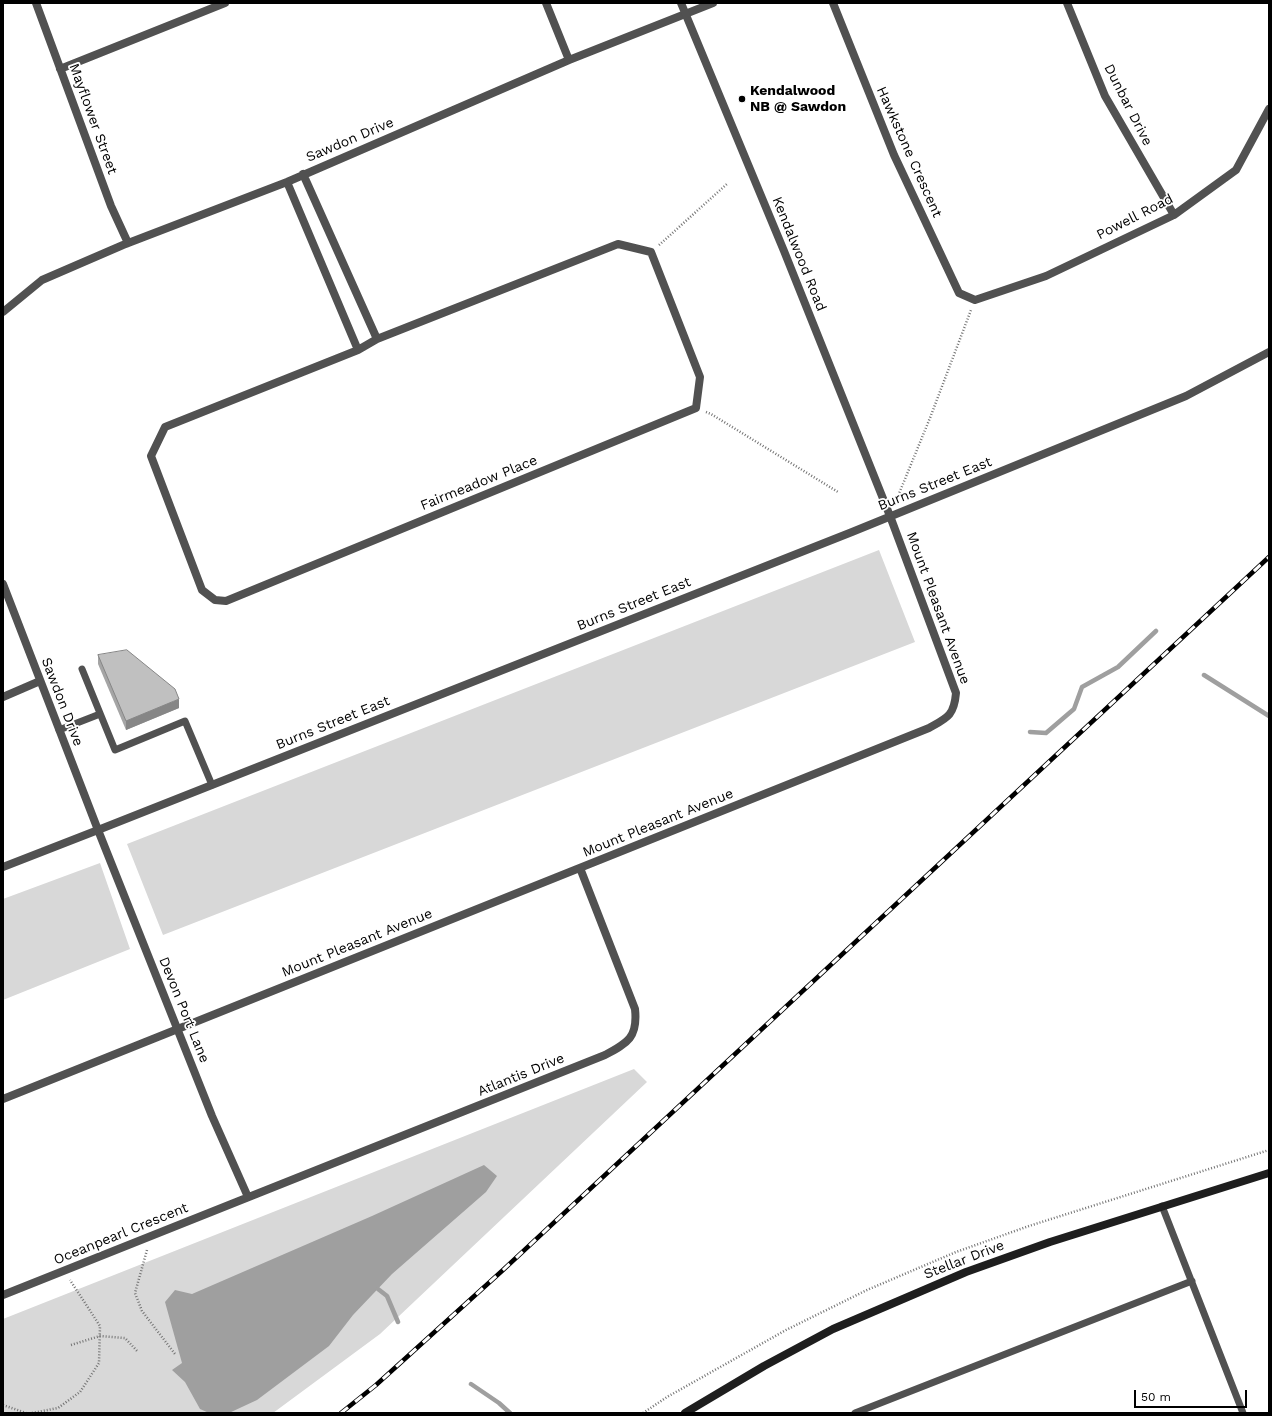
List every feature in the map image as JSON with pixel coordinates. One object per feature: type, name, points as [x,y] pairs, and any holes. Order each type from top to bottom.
[{"type":"main road","name":"Stellar Drive","points":[[685,1413],[764,1366],[833,1330],[914,1293],[966,1272],[1050,1242],[1269,1173]]},
{"type":"street","name":"Mayflower Street","points":[[36,3],[111,206],[128,243]]},
{"type":"street","points":[[60,69],[225,3]]},
{"type":"street","points":[[546,3],[569,60]]},
{"type":"street","name":"Kendalwood Road","points":[[681,3],[790,266],[890,516]]},
{"type":"street","name":"Sawdon Drive","points":[[3,312],[42,280],[128,243],[288,182],[303,174],[569,60],[713,3]]},
{"type":"street","name":"Hawkstone Crescent","points":[[833,3],[894,155],[959,293],[975,300]]},
{"type":"street","name":"Dunbar Drive","points":[[1067,3],[1106,96],[1174,215]]},
{"type":"street","name":"Powell Road","points":[[975,300],[1046,276],[1174,215],[1236,170],[1269,109]]},
{"type":"street","points":[[303,174],[377,339]]},
{"type":"street","points":[[288,182],[358,350]]},
{"type":"street","name":"Fairmeadow Place","points":[[651,252],[618,244],[377,339],[358,350],[165,427],[151,456],[202,590],[215,600],[226,601],[696,408]]},
{"type":"street","points":[[651,252],[700,377],[696,408]]},
{"type":"street","name":"Burns Street East","points":[[3,867],[890,516],[1186,396],[1269,352]]},
{"type":"street","name":"Mount Pleasant Avenue","points":[[177,1028],[929,728],[950,714],[953,709],[956,694],[953,684],[890,516]]},
{"type":"street","name":"Sawdon Drive","points":[[3,584],[98,830]]},
{"type":"street","points":[[3,696],[40,681]]},
{"type":"street","name":"Devon Port Lane","points":[[98,830],[212,1116],[248,1197]]},
{"type":"street","name":"Atlantis Drive","points":[[248,1197],[606,1055],[622,1046],[635,1029],[635,1009],[580,868]]},
{"type":"street","points":[[3,1099],[177,1028]]},
{"type":"street","name":"Oceanpearl Crescent","points":[[3,1295],[248,1197]]},
{"type":"lane","points":[[82,669],[115,750],[186,721],[212,785]]},
{"type":"lane","points":[[59,730],[100,714]]},
{"type":"lane","points":[[1162,1206],[1243,1413]]},
{"type":"lane","points":[[855,1413],[1192,1282]]},
{"type":"path","points":[[651,252],[727,184]]},
{"type":"path","points":[[890,516],[930,418],[975,300]]},
{"type":"path","points":[[696,408],[711,414],[838,492]]},
{"type":"path","points":[[151,1236],[135,1293],[142,1311],[175,1354]]},
{"type":"path","points":[[32,1413],[58,1408],[80,1392],[99,1363],[100,1326],[64,1271]]},
{"type":"path","points":[[71,1346],[100,1336],[125,1338],[138,1352]]},
{"type":"path","points":[[3,1405],[26,1413]]},
{"type":"shaded area","points":[[879,550],[915,642],[163,935],[127,844]]},
{"type":"shaded area","points":[[100,863],[130,949],[3,1000],[3,899]]},
{"type":"shaded area","points":[[634,1069],[647,1082],[380,1334],[273,1413],[3,1413],[3,1319]]},
{"type":"shaded area","points":[[484,1165],[497,1176],[486,1192],[392,1274],[353,1315],[329,1346],[257,1400],[229,1413],[209,1413],[200,1409],[185,1382],[172,1370],[182,1363],[165,1302],[175,1290],[192,1294],[372,1216]]},
{"type":"building","points":[[127,650],[175,689],[179,699],[126,721],[98,655]]},
{"type":"waterway","points":[[1030,732],[1046,733],[1074,709],[1082,687],[1118,667],[1156,631]]},
{"type":"waterway","points":[[1204,675],[1269,716]]},
{"type":"waterway","points":[[378,1289],[387,1296],[398,1322]]},
{"type":"waterway","points":[[471,1384],[499,1403],[510,1413]]},
{"type":"railway","points":[[341,1413],[376,1385],[503,1270],[1269,557]]},
{"type":"place","name":"Kendalwood NB @ Sawdon","points":[[742,99]]}]
